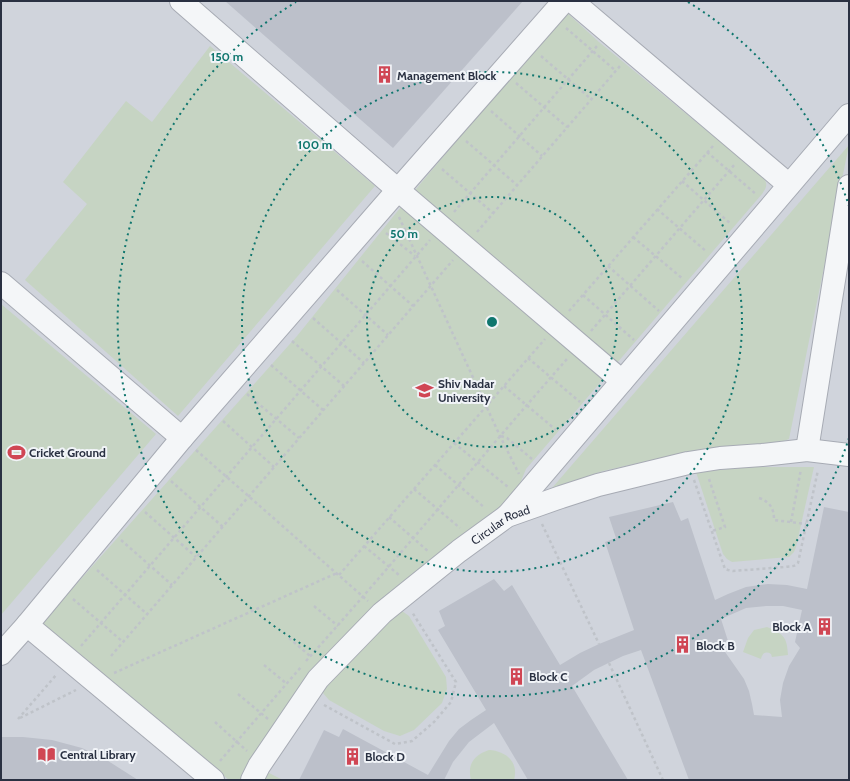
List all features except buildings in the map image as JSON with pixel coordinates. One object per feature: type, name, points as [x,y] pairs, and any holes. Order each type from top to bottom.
[{"type":"street","points":[[181,1],[394,195],[441,227],[622,381]]},
{"type":"street","points":[[1,654],[27,625],[182,438],[564,1]]},
{"type":"street","points":[[572,1],[789,185]]},
{"type":"street","points":[[528,499],[622,381],[849,116]]},
{"type":"street","points":[[810,455],[849,186]]},
{"type":"street","points":[[1,282],[182,438]]},
{"type":"street","name":"Circular Road","points":[[256,772],[318,679],[382,613],[442,564],[504,519],[528,499],[598,485],[688,463],[720,458],[762,455],[849,455]]},
{"type":"street","points":[[27,625],[210,778]]},
{"type":"path","points":[[564,26],[616,71]]},
{"type":"path","points":[[609,32],[18,719],[94,681],[338,574],[435,465],[715,143]]},
{"type":"path","points":[[539,54],[591,99]]},
{"type":"path","points":[[111,656],[620,65]]},
{"type":"path","points":[[515,83],[567,127]]},
{"type":"path","points":[[491,111],[542,156]]},
{"type":"path","points":[[466,140],[517,185]]},
{"type":"path","points":[[210,778],[237,741],[363,597],[388,566],[747,150]]},
{"type":"path","points":[[707,152],[759,197]]},
{"type":"path","points":[[441,168],[493,213]]},
{"type":"path","points":[[682,181],[735,226]]},
{"type":"path","points":[[394,195],[416,256],[528,499],[599,644]]},
{"type":"path","points":[[657,209],[710,255]]},
{"type":"path","points":[[386,233],[416,256]]},
{"type":"path","points":[[633,237],[687,282]]},
{"type":"path","points":[[362,261],[413,306]]},
{"type":"path","points":[[608,266],[661,312]]},
{"type":"path","points":[[337,290],[388,335]]},
{"type":"path","points":[[583,295],[636,341]]},
{"type":"path","points":[[313,318],[364,363]]},
{"type":"path","points":[[292,341],[344,386]]},
{"type":"path","points":[[528,358],[582,404]]},
{"type":"path","points":[[271,365],[323,410]]},
{"type":"path","points":[[504,386],[558,432]]},
{"type":"path","points":[[247,394],[299,438]]},
{"type":"path","points":[[223,421],[274,467]]},
{"type":"path","points":[[500,436],[507,438],[534,461]]},
{"type":"path","points":[[182,438],[382,613]]},
{"type":"path","points":[[454,443],[528,499]]},
{"type":"path","points":[[791,522],[810,455]]},
{"type":"path","points":[[688,463],[725,569],[733,571],[785,567],[796,565],[798,563],[806,524],[810,455]]},
{"type":"path","points":[[435,465],[458,485],[504,519]]},
{"type":"path","points":[[708,476],[725,527],[712,531]]},
{"type":"path","points":[[171,481],[222,526]]},
{"type":"path","points":[[414,489],[474,541]]},
{"type":"path","points":[[759,498],[765,500],[773,508],[774,520],[806,524]]},
{"type":"path","points":[[145,512],[196,557]]},
{"type":"path","points":[[389,517],[442,564]]},
{"type":"path","points":[[121,539],[172,585]]},
{"type":"path","points":[[264,665],[286,684],[305,697],[395,744],[412,741],[434,722],[451,702],[456,682],[408,592],[388,566],[364,546]]},
{"type":"path","points":[[96,569],[147,614]]},
{"type":"path","points":[[71,598],[123,642]]},
{"type":"path","points":[[314,606],[355,641]]},
{"type":"path","points":[[289,638],[310,656]]},
{"type":"path","points":[[609,663],[663,780]]},
{"type":"path","points":[[238,694],[282,731]]},
{"type":"path","points":[[215,722],[237,741],[256,772]]},
{"type":"shaded area","name":"Shiv Nadar University","points":[[1,1],[849,1],[849,780],[1,780]]},
{"type":"green space","points":[[565,11],[599,42],[763,177],[766,182],[765,189],[526,469],[519,486],[484,527],[283,714],[241,780],[229,780],[40,625],[297,336],[396,213]]},
{"type":"green space","points":[[210,46],[375,186],[178,416],[25,280],[87,204],[63,182],[126,101],[152,122]]},
{"type":"green space","points":[[849,145],[789,439],[776,444],[738,445],[696,450],[603,471],[552,488]]},
{"type":"green space","points":[[1,304],[156,434],[1,615]]},
{"type":"green space","points":[[750,467],[814,467],[796,547],[794,552],[789,557],[732,562],[723,554],[696,472]]},
{"type":"green space","points":[[396,611],[402,611],[409,616],[446,677],[447,689],[442,703],[414,730],[400,736],[384,731],[329,700],[323,693],[324,684]]},
{"type":"green space","points":[[767,627],[784,637],[787,644],[788,655],[772,657],[771,654],[766,653],[762,655],[761,659],[743,652],[748,638],[754,630]]},
{"type":"green space","points":[[489,750],[506,755],[510,759],[515,768],[514,780],[471,780],[470,769],[473,761],[476,757]]},
{"type":"green space","points":[[265,771],[283,780],[260,780]]},
{"type":"place","name":"Management Block","points":[[384,75]]},
{"type":"place","name":"Shiv Nadar University","points":[[425,390]]},
{"type":"place","name":"Cricket Ground","points":[[16,452]]},
{"type":"place","name":"Block A","points":[[824,626]]},
{"type":"place","name":"Block B","points":[[683,645]]},
{"type":"place","name":"Block C","points":[[516,676]]},
{"type":"place","name":"Central Library","points":[[47,754]]},
{"type":"place","name":"Block D","points":[[352,756]]}]
